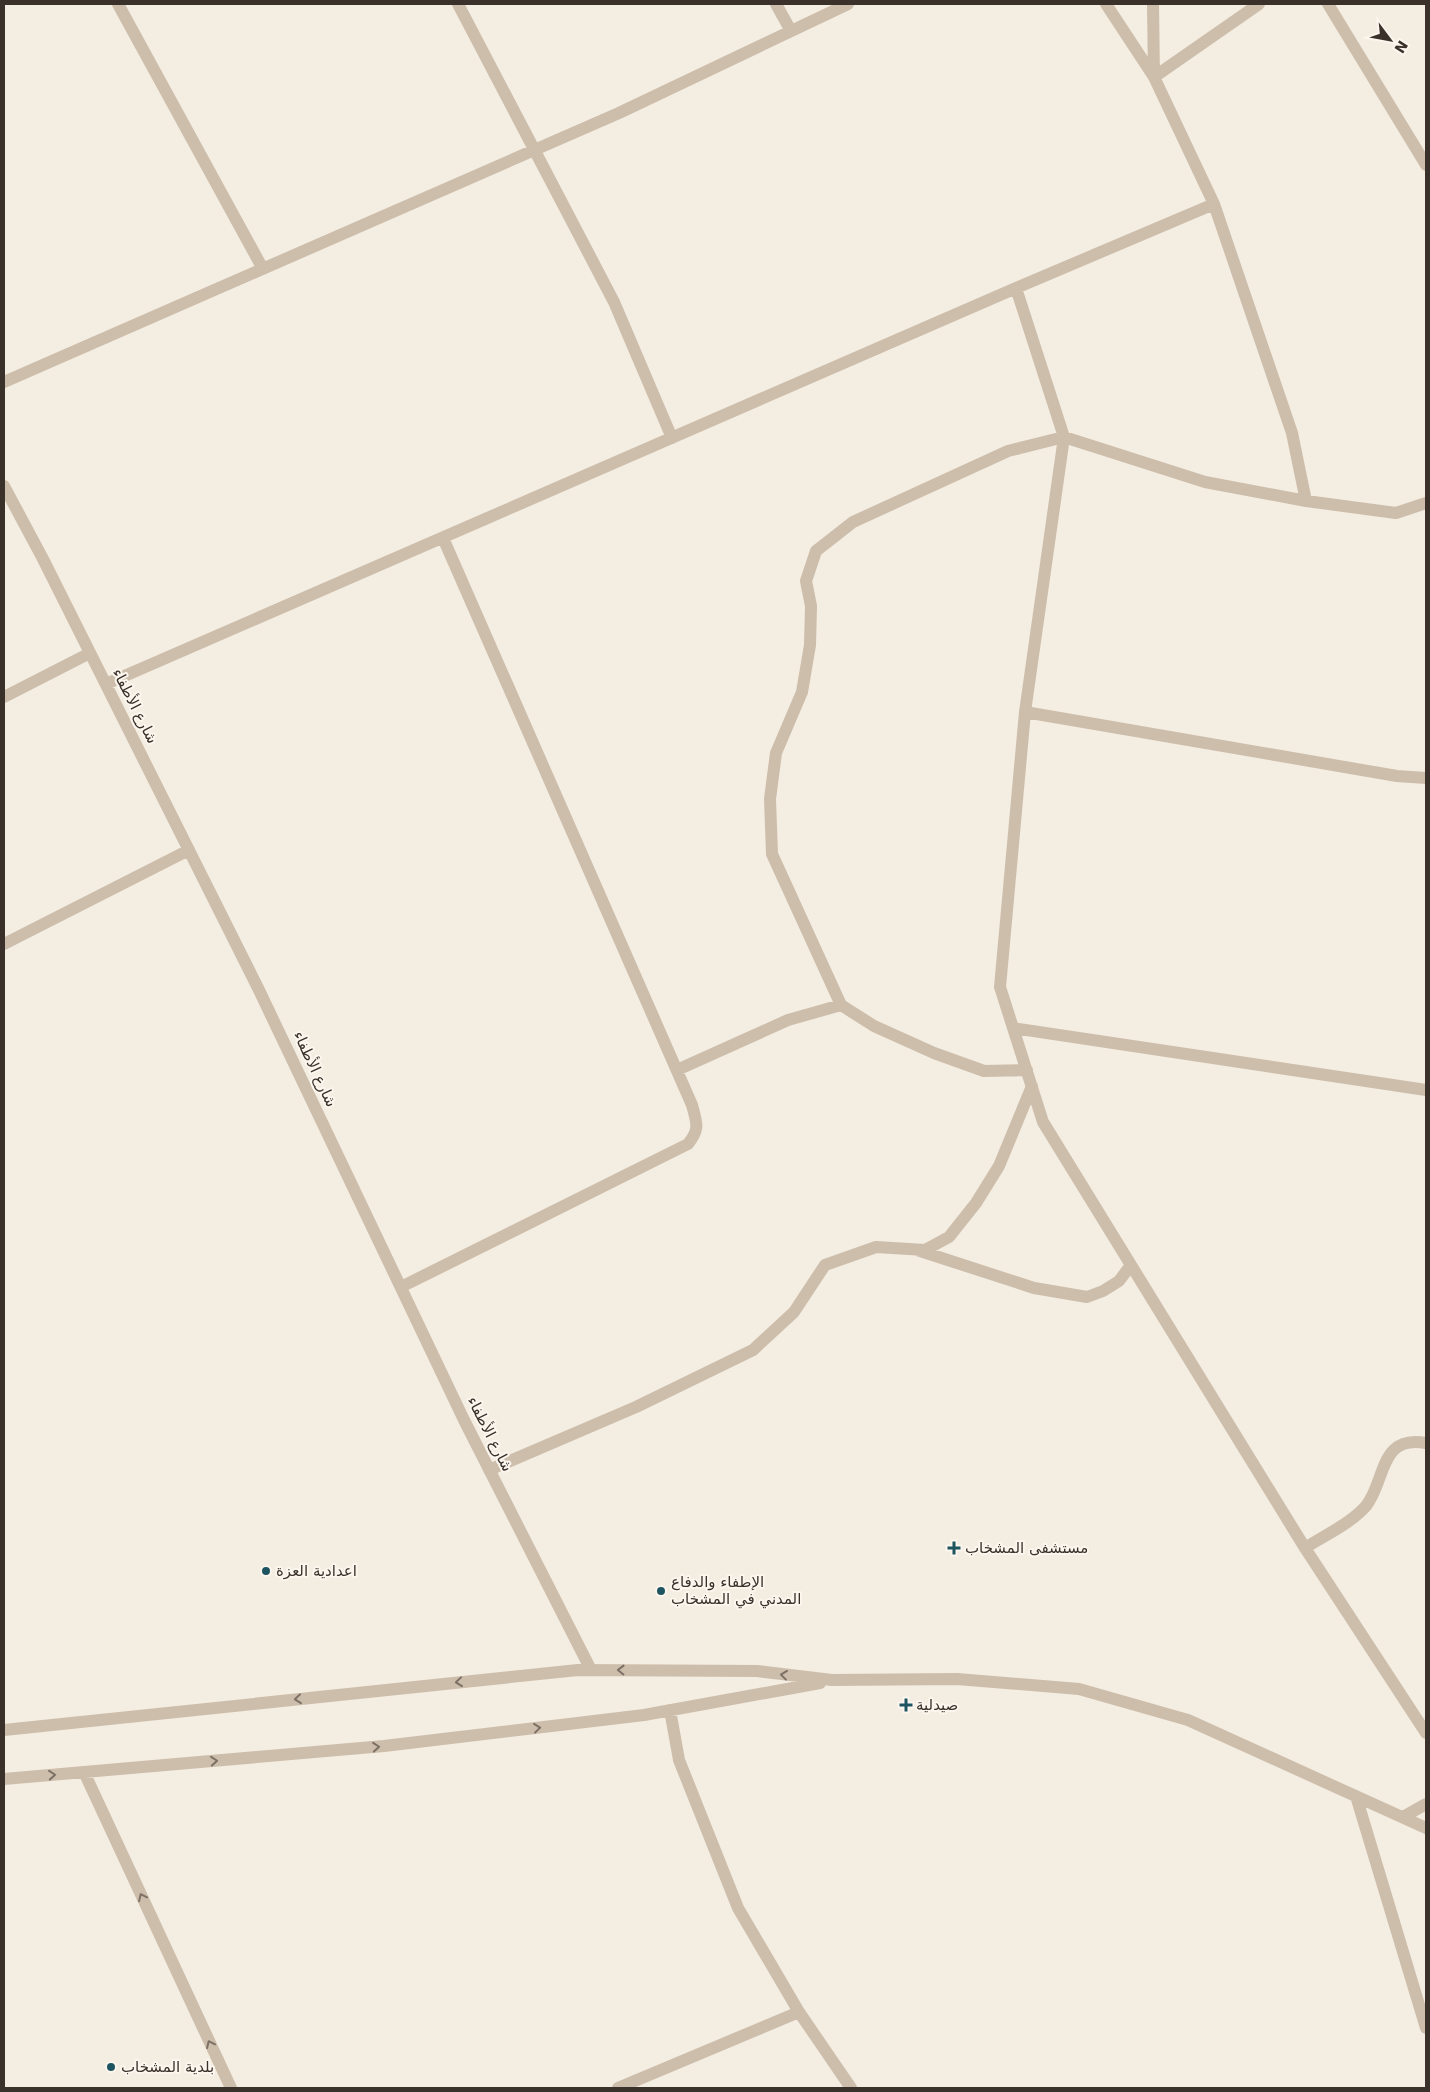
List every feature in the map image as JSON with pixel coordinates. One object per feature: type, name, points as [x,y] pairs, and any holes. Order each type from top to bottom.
[{"type":"street","points":[[118,4],[263,268]]},
{"type":"street","points":[[458,4],[614,302],[672,438]]},
{"type":"street","points":[[776,4],[791,31]]},
{"type":"street","points":[[4,382],[619,113],[848,4]]},
{"type":"street","points":[[1106,4],[1154,77],[1214,204],[1292,433],[1306,501]]},
{"type":"street","points":[[1153,4],[1154,77]]},
{"type":"street","points":[[1154,77],[1259,4]]},
{"type":"street","points":[[1328,4],[1426,165]]},
{"type":"street","points":[[106,684],[1016,288],[1214,204]]},
{"type":"street","points":[[1016,288],[1064,437],[1026,712],[1000,988],[1043,1122],[1305,1548],[1426,1733]]},
{"type":"street","points":[[1027,1070],[984,1070],[934,1054],[874,1026],[841,1004],[772,854],[770,799],[776,752],[802,692],[810,645],[811,606],[806,581],[816,551],[853,522],[990,459],[1008,451],[1064,437],[1205,482],[1306,501],[1396,513],[1426,503]]},
{"type":"street","name":"شارع الأطفاء","points":[[4,486],[106,684],[258,988],[489,1470],[591,1670]]},
{"type":"street","points":[[401,1287],[688,1144],[696,1134],[696,1122],[692,1105],[443,538]]},
{"type":"street","points":[[4,697],[90,653]]},
{"type":"street","points":[[1026,712],[1397,776],[1426,778]]},
{"type":"street","points":[[4,944],[189,850]]},
{"type":"street","points":[[677,1070],[788,1020],[841,1004]]},
{"type":"street","points":[[1013,1028],[1426,1090]]},
{"type":"street","points":[[489,1470],[636,1407],[753,1350],[794,1312],[825,1264],[876,1247],[925,1250],[949,1237],[976,1203],[999,1166],[1032,1086]]},
{"type":"street","points":[[914,1249],[1034,1288],[1087,1296],[1103,1291],[1119,1281],[1131,1265]]},
{"type":"street","points":[[1305,1548],[1353,1518],[1366,1505],[1374,1492],[1389,1453],[1404,1444],[1426,1443]]},
{"type":"street","points":[[4,1730],[578,1670],[757,1672],[832,1680],[957,1678],[1080,1689],[1188,1720],[1426,1828]]},
{"type":"street","points":[[4,1779],[384,1746],[670,1710],[832,1680]]},
{"type":"street","points":[[670,1710],[679,1760],[738,1908],[799,2012],[851,2088]]},
{"type":"street","points":[[84,1772],[231,2088]]},
{"type":"street","points":[[1356,1796],[1426,2028]]},
{"type":"street","points":[[1403,1817],[1426,1804]]},
{"type":"street","points":[[618,2088],[799,2012]]},
{"type":"place","name":"مستشفى المشخاب","points":[[954,1548]]},
{"type":"place","name":"اعدادية العزة","points":[[266,1571]]},
{"type":"place","name":"الإطفاء والدفاع المدني في المشخاب","points":[[661,1591]]},
{"type":"place","name":"صيدلية","points":[[906,1705]]},
{"type":"place","name":"بلدية المشخاب","points":[[111,2067]]}]
